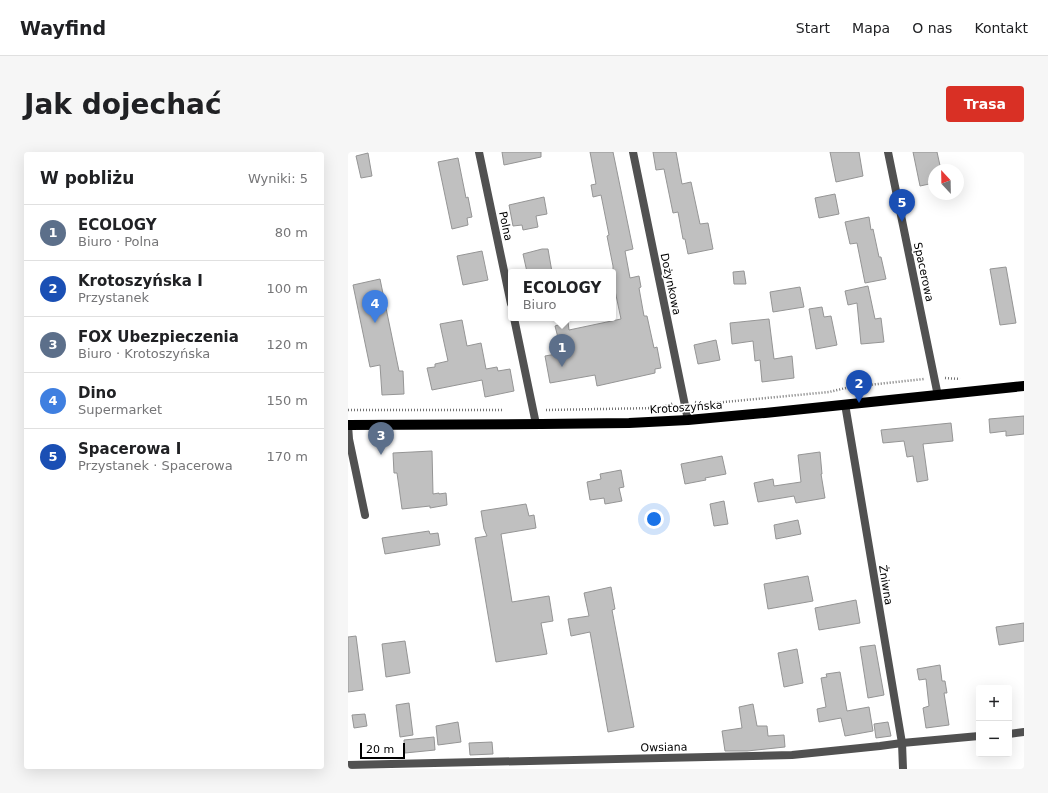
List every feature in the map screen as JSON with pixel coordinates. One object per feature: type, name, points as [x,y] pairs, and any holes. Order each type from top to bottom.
[{"type":"main road","name":"Krotoszyńska","points":[[348,424],[629,423],[688,420],[938,396],[1024,386]]},
{"type":"street","name":"Polna","points":[[479,152],[508,290]]},
{"type":"street","name":"Dożynkowa","points":[[633,152],[688,420]]},
{"type":"street","name":"Spacerowa","points":[[888,152],[938,396]]},
{"type":"street","points":[[515,321],[536,424]]},
{"type":"street","name":"Żniwna","points":[[845,404],[902,743],[903,769]]},
{"type":"street","points":[[348,424],[349,439],[365,515]]},
{"type":"street","points":[[1012,734],[1024,732]]},
{"type":"street","name":"Owsiana","points":[[348,764],[792,755],[976,736]]},
{"type":"building","points":[[502,152],[541,152],[541,157],[504,165]]},
{"type":"building","points":[[590,152],[613,152],[633,249],[625,251],[630,278],[639,276],[641,287],[639,288],[644,316],[647,316],[654,348],[657,347],[661,368],[655,369],[655,373],[597,386],[595,375],[550,383],[545,356],[562,353],[555,326],[568,322],[569,330],[621,319],[616,295],[616,269],[613,269],[607,236],[609,235],[601,195],[593,197],[591,185],[596,184]]},
{"type":"building","points":[[653,152],[676,152],[682,184],[691,182],[700,224],[708,223],[713,249],[688,254],[685,239],[683,239],[678,212],[673,213],[664,169],[656,170]]},
{"type":"building","points":[[830,152],[859,152],[863,176],[836,182]]},
{"type":"building","points":[[913,152],[937,152],[940,164],[928,164],[928,184],[920,186]]},
{"type":"building","points":[[368,153],[372,176],[361,178],[356,156]]},
{"type":"building","points":[[458,158],[466,198],[468,197],[472,217],[467,218],[468,225],[452,229],[438,162]]},
{"type":"building","points":[[835,194],[839,214],[819,218],[815,198]]},
{"type":"building","points":[[544,197],[547,214],[536,216],[538,227],[523,230],[522,225],[513,226],[509,205]]},
{"type":"building","points":[[869,217],[871,230],[873,229],[879,257],[881,257],[886,279],[865,283],[857,243],[850,244],[845,222]]},
{"type":"building","points":[[548,249],[551,269],[526,269],[523,254]]},
{"type":"building","points":[[482,251],[488,280],[463,285],[457,256]]},
{"type":"building","points":[[1006,267],[1016,323],[1000,325],[990,269]]},
{"type":"building","points":[[744,271],[746,284],[734,284],[733,272]]},
{"type":"building","points":[[380,279],[399,371],[403,371],[404,394],[382,395],[380,365],[370,367],[353,285]]},
{"type":"building","points":[[868,286],[875,319],[881,318],[884,342],[861,344],[857,303],[848,305],[845,291]]},
{"type":"building","points":[[800,287],[804,307],[773,312],[770,292]]},
{"type":"building","points":[[822,307],[824,317],[831,316],[837,345],[816,349],[809,309]]},
{"type":"building","points":[[769,319],[774,359],[792,356],[794,378],[762,382],[760,360],[755,361],[753,341],[732,344],[730,323]]},
{"type":"building","points":[[462,320],[467,346],[481,343],[486,369],[497,367],[498,371],[510,369],[514,391],[485,397],[482,380],[432,390],[427,368],[435,367],[435,364],[448,361],[440,324]]},
{"type":"building","points":[[716,340],[720,360],[698,364],[694,345]]},
{"type":"building","points":[[1024,416],[1024,434],[1006,436],[1006,431],[990,433],[989,419]]},
{"type":"building","points":[[951,423],[953,441],[923,444],[928,480],[917,482],[913,456],[907,457],[904,441],[883,443],[881,430]]},
{"type":"building","points":[[432,451],[433,494],[446,493],[447,505],[430,508],[430,506],[402,509],[397,473],[394,473],[393,453]]},
{"type":"building","points":[[820,452],[821,474],[825,498],[796,503],[794,496],[758,502],[754,483],[773,479],[774,486],[801,482],[798,455]]},
{"type":"building","points":[[722,456],[726,474],[685,484],[681,464]]},
{"type":"building","points":[[621,470],[624,487],[619,488],[622,501],[605,504],[604,498],[590,500],[587,482],[601,479],[600,474]]},
{"type":"building","points":[[724,501],[728,524],[714,526],[710,504]]},
{"type":"building","points":[[526,504],[529,516],[534,515],[536,528],[501,534],[512,602],[549,596],[553,621],[541,623],[547,654],[496,662],[475,538],[487,536],[484,529],[481,511]]},
{"type":"building","points":[[798,520],[801,534],[776,539],[774,525]]},
{"type":"building","points":[[429,531],[430,534],[438,533],[440,545],[385,554],[382,538]]},
{"type":"building","points":[[808,576],[813,601],[768,609],[764,584]]},
{"type":"building","points":[[611,587],[615,609],[612,610],[634,727],[608,732],[590,632],[571,636],[568,619],[589,616],[584,593]]},
{"type":"building","points":[[856,600],[860,623],[819,630],[815,608]]},
{"type":"building","points":[[1024,623],[1024,641],[999,645],[996,627]]},
{"type":"building","points":[[356,636],[363,690],[348,692],[348,637]]},
{"type":"building","points":[[405,641],[410,673],[386,677],[382,644]]},
{"type":"building","points":[[875,645],[884,695],[868,698],[860,647]]},
{"type":"building","points":[[797,649],[803,683],[784,687],[778,653]]},
{"type":"building","points":[[940,665],[942,681],[945,681],[947,693],[944,693],[949,725],[926,728],[923,708],[929,706],[926,679],[919,680],[917,669]]},
{"type":"building","points":[[840,672],[847,711],[869,707],[873,731],[845,736],[841,718],[819,722],[817,709],[826,707],[821,678],[827,677],[826,674]]},
{"type":"building","points":[[409,703],[413,735],[400,737],[396,705]]},
{"type":"building","points":[[753,704],[757,726],[767,726],[768,736],[784,735],[785,747],[747,751],[725,751],[722,731],[742,728],[739,707]]},
{"type":"building","points":[[365,714],[367,726],[354,728],[352,715]]},
{"type":"building","points":[[458,722],[461,742],[438,745],[436,726]]},
{"type":"building","points":[[888,722],[891,736],[876,738],[874,724]]},
{"type":"building","points":[[434,737],[435,750],[405,753],[404,740]]},
{"type":"building","points":[[492,742],[493,754],[470,755],[469,743]]},
{"type":"place","name":"Spacerowa I","points":[[902,222]]},
{"type":"place","name":"Dino","points":[[375,323]]},
{"type":"place","name":"ECOLOGY","points":[[562,367]]},
{"type":"place","name":"Krotoszyńska I","points":[[859,403]]},
{"type":"place","name":"FOX Ubezpieczenia","points":[[381,455]]}]
